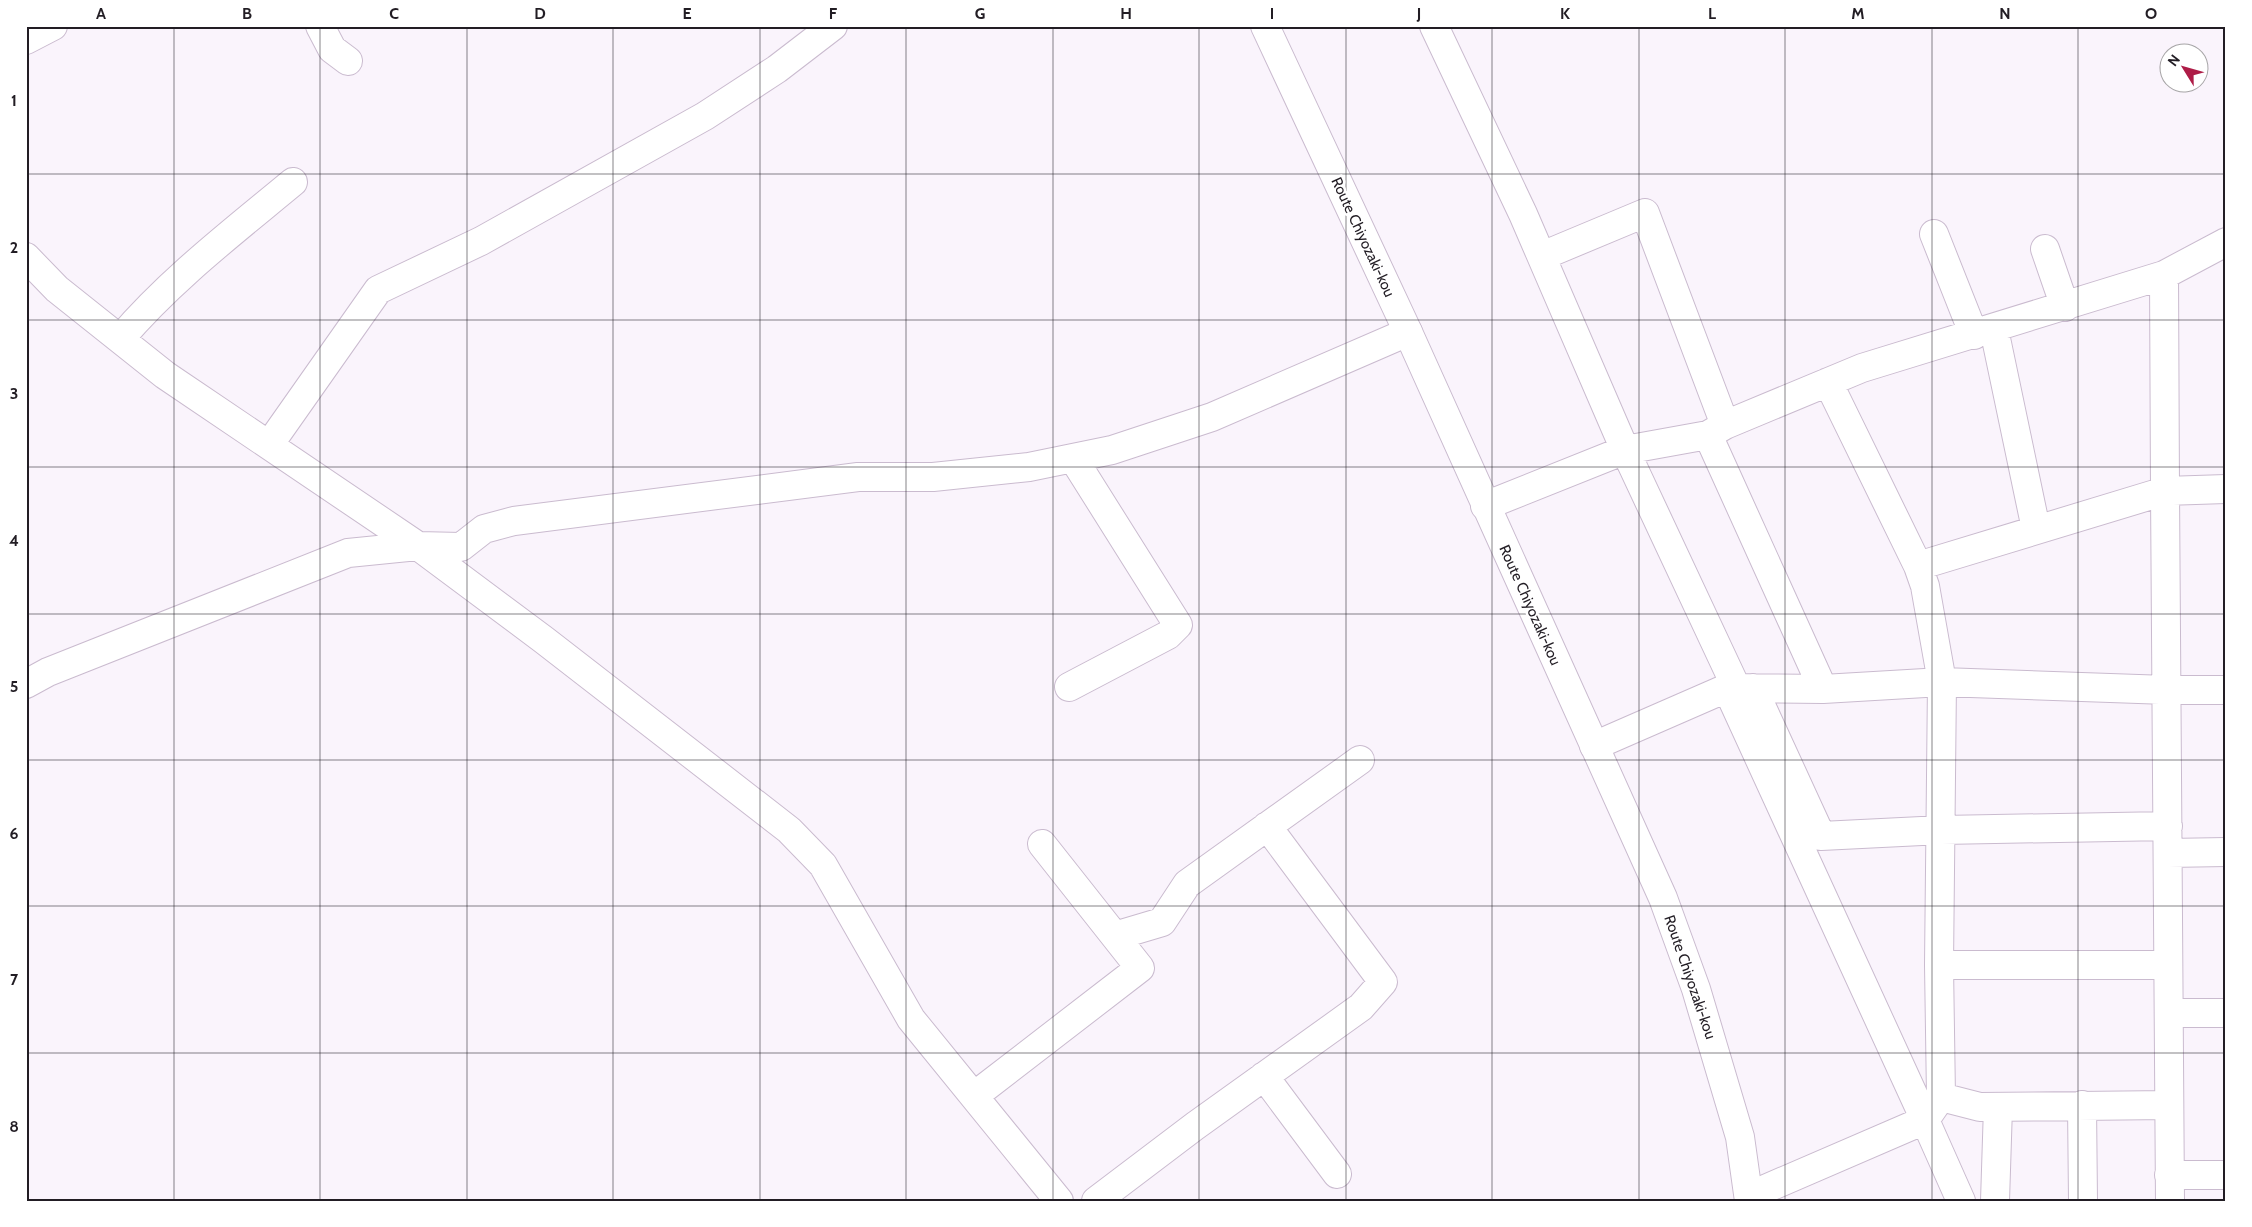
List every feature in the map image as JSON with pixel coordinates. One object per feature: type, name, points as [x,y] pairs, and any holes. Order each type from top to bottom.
[{"type":"street","points":[[26,40],[53,26]]},
{"type":"street","points":[[320,26],[332,49],[348,61]]},
{"type":"street","points":[[269,445],[378,290],[481,241],[705,116],[777,69],[833,26]]},
{"type":"street","points":[[1434,26],[1542,256],[1625,450],[1739,688],[1961,1201]]},
{"type":"street","name":"Route Chiyozaki-kou","points":[[1270,28],[1663,898],[1696,990],[1740,1137],[1749,1198]]},
{"type":"street","points":[[120,339],[140,315],[293,182]]},
{"type":"street","points":[[1542,256],[1645,213],[1716,430],[1824,689]]},
{"type":"street","points":[[1934,234],[1984,332],[2036,529]]},
{"type":"street","points":[[1485,506],[1625,450],[1716,430],[1862,368],[1984,332],[2164,275],[2226,242]]},
{"type":"street","points":[[2045,249],[2065,307]]},
{"type":"street","points":[[26,257],[57,289],[165,375],[418,546],[552,646],[789,830],[824,865],[911,1018],[1059,1201]]},
{"type":"street","points":[[2164,275],[2170,1188],[2226,1174]]},
{"type":"street","points":[[26,684],[48,672],[348,553],[418,546],[461,547],[484,529],[514,521],[858,477],[933,476],[1029,467],[1112,450],[1212,417],[1408,332]]},
{"type":"street","points":[[1749,1198],[1925,1120],[1941,1097],[1942,682],[1925,586],[1918,566],[1828,382]]},
{"type":"street","points":[[1069,687],[1168,635],[1178,625],[1073,458]]},
{"type":"street","points":[[1918,566],[2165,490],[2226,489]]},
{"type":"street","points":[[1594,746],[1739,688],[1824,689],[1942,682],[2167,690],[2226,690]]},
{"type":"street","points":[[1739,688],[1821,836],[1942,830],[2168,826]]},
{"type":"street","points":[[1115,936],[1162,922],[1187,884],[1360,760]]},
{"type":"street","points":[[1096,1201],[1264,1076],[1361,1008],[1383,982],[1267,826]]},
{"type":"street","points":[[974,1096],[1140,968],[1042,844]]},
{"type":"street","points":[[2168,853],[2226,852]]},
{"type":"street","points":[[1940,965],[2168,965]]},
{"type":"street","points":[[2169,1013],[2226,1013]]},
{"type":"street","points":[[1264,1076],[1337,1174]]},
{"type":"street","points":[[1941,1097],[1980,1107],[2168,1105]]},
{"type":"street","points":[[2082,1106],[2083,1201]]},
{"type":"street","points":[[1995,1201],[1998,1107]]}]
